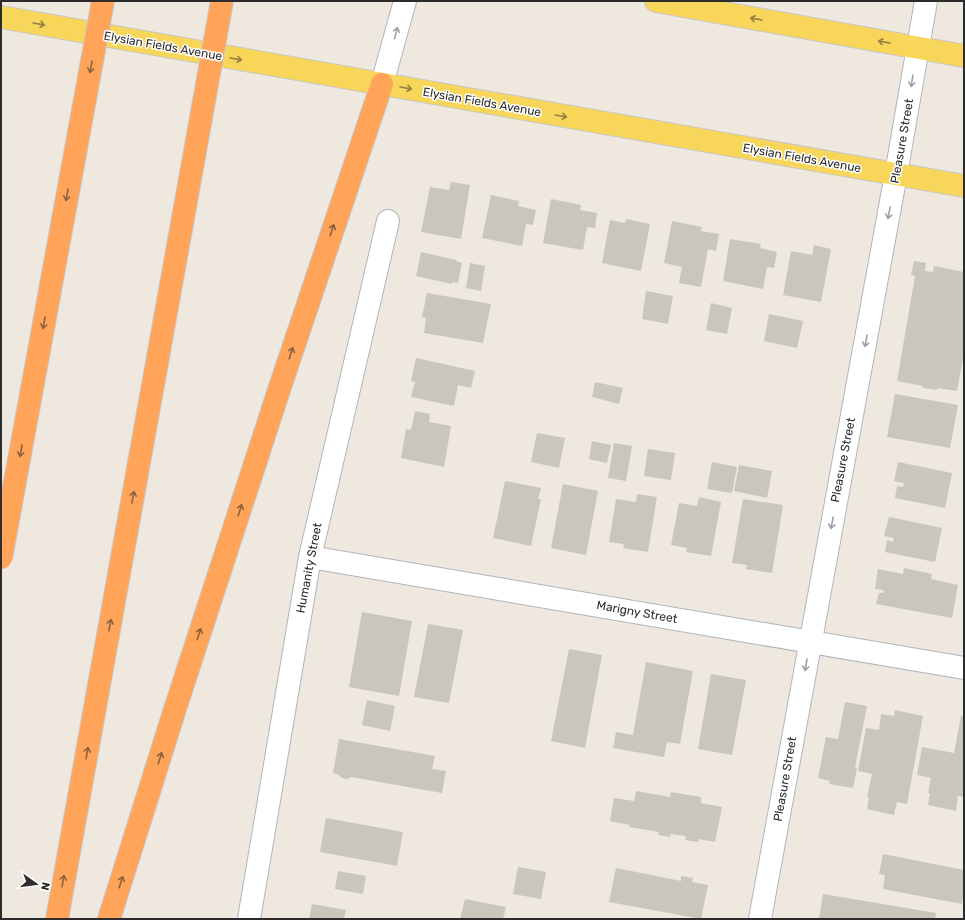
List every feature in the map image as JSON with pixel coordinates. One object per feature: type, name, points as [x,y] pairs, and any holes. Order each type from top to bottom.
[{"type":"highway","points":[[1,558],[103,1]]},
{"type":"highway","points":[[56,919],[222,1]]},
{"type":"highway","points":[[109,919],[175,709],[279,390],[382,84]]},
{"type":"main road","points":[[656,1],[964,56]]},
{"type":"main road","name":"Elysian Fields Avenue","points":[[1,17],[964,186]]},
{"type":"street","points":[[382,84],[405,1]]},
{"type":"street","name":"Pleasure Street","points":[[760,919],[896,174],[926,1]]},
{"type":"street","name":"Humanity Street","points":[[249,919],[310,557],[388,221]]},
{"type":"street","name":"Marigny Street","points":[[310,557],[964,668]]},
{"type":"building","points":[[451,182],[470,185],[461,239],[421,232],[430,187],[449,190]]},
{"type":"building","points":[[491,195],[519,201],[518,206],[536,210],[533,225],[526,224],[522,246],[482,238]]},
{"type":"building","points":[[551,199],[581,205],[580,210],[597,213],[595,228],[587,227],[583,250],[543,243]]},
{"type":"building","points":[[626,219],[650,224],[641,271],[602,263],[610,220],[625,223]]},
{"type":"building","points":[[672,221],[702,227],[701,231],[719,234],[716,251],[708,249],[701,287],[679,283],[682,267],[664,263]]},
{"type":"building","points":[[730,239],[761,244],[760,248],[777,252],[774,268],[767,267],[763,289],[723,281]]},
{"type":"building","points":[[814,245],[831,249],[821,302],[783,295],[791,251],[812,255]]},
{"type":"building","points":[[421,252],[456,260],[462,263],[458,283],[452,282],[452,284],[416,276]]},
{"type":"building","points":[[914,261],[926,263],[925,271],[933,272],[934,266],[964,272],[964,353],[957,391],[938,388],[937,390],[923,388],[923,386],[897,381],[915,276],[911,275]]},
{"type":"building","points":[[470,263],[485,266],[481,291],[466,288]]},
{"type":"building","points":[[646,291],[673,296],[668,324],[642,319]]},
{"type":"building","points":[[427,293],[491,304],[483,343],[424,333],[426,318],[422,317]]},
{"type":"building","points":[[711,303],[732,308],[727,334],[706,330]]},
{"type":"building","points":[[769,314],[803,321],[797,348],[764,341]]},
{"type":"building","points":[[416,358],[475,371],[471,388],[458,385],[454,406],[411,397],[415,382],[411,381]]},
{"type":"building","points":[[595,382],[623,388],[619,404],[592,397]]},
{"type":"building","points":[[895,394],[958,405],[950,448],[887,437]]},
{"type":"building","points":[[415,411],[430,414],[429,422],[451,426],[444,467],[401,458],[406,429],[411,430]]},
{"type":"building","points":[[537,433],[565,438],[559,468],[531,462]]},
{"type":"building","points":[[592,441],[611,445],[607,463],[589,459]]},
{"type":"building","points":[[614,443],[632,446],[626,481],[608,478]]},
{"type":"building","points":[[648,449],[675,453],[671,480],[644,476]]},
{"type":"building","points":[[712,462],[737,467],[732,493],[707,489]]},
{"type":"building","points":[[898,462],[952,473],[945,508],[895,498],[897,486],[903,487],[904,483],[894,481]]},
{"type":"building","points":[[739,465],[772,471],[767,498],[734,491]]},
{"type":"building","points":[[505,481],[541,488],[538,499],[541,499],[531,546],[493,538]]},
{"type":"building","points":[[563,484],[598,491],[586,555],[551,548]]},
{"type":"building","points":[[637,494],[657,497],[648,552],[623,548],[624,544],[609,542],[616,499],[636,502]]},
{"type":"building","points":[[699,497],[721,502],[711,556],[686,552],[687,548],[671,545],[679,503],[697,506]]},
{"type":"building","points":[[743,499],[783,505],[772,573],[746,569],[747,565],[732,563]]},
{"type":"building","points":[[889,517],[942,528],[935,562],[885,552],[887,540],[893,542],[894,538],[884,536]]},
{"type":"building","points":[[904,568],[932,574],[931,579],[958,585],[952,618],[876,604],[879,593],[883,593],[884,590],[875,589],[878,569],[903,574]]},
{"type":"building","points":[[362,612],[412,621],[399,696],[349,687]]},
{"type":"building","points":[[428,624],[463,630],[449,703],[414,697]]},
{"type":"building","points":[[569,649],[602,655],[585,748],[551,741]]},
{"type":"building","points":[[646,662],[693,671],[680,744],[667,742],[664,757],[613,748],[616,732],[633,735]]},
{"type":"building","points":[[711,674],[746,680],[732,755],[698,749]]},
{"type":"building","points":[[367,700],[395,706],[390,731],[362,725]]},
{"type":"building","points":[[845,702],[867,706],[855,767],[857,768],[853,788],[829,784],[830,781],[818,778],[826,737],[838,739]]},
{"type":"building","points":[[895,710],[923,716],[907,804],[897,802],[894,815],[867,809],[869,797],[867,797],[872,774],[858,771],[866,728],[879,730],[881,714],[894,716]]},
{"type":"building","points":[[961,716],[964,716],[964,797],[958,796],[956,811],[928,805],[930,794],[928,793],[931,778],[917,775],[922,747],[954,753]]},
{"type":"building","points":[[339,739],[435,756],[432,769],[446,771],[442,793],[351,777],[347,779],[342,778],[333,773]]},
{"type":"building","points":[[636,791],[670,797],[671,792],[701,797],[701,803],[722,807],[715,842],[699,839],[698,842],[685,840],[686,836],[671,834],[670,837],[658,835],[659,832],[629,827],[630,825],[610,821],[614,798],[634,801]]},
{"type":"building","points":[[326,818],[403,832],[397,866],[320,852]]},
{"type":"building","points":[[883,854],[964,870],[964,893],[962,904],[883,889],[885,875],[879,874]]},
{"type":"building","points":[[518,867],[546,872],[541,899],[513,894]]},
{"type":"building","points":[[616,868],[681,881],[681,876],[693,878],[692,882],[708,885],[701,919],[609,902]]},
{"type":"building","points":[[338,871],[366,876],[363,894],[335,889]]},
{"type":"building","points":[[823,894],[936,913],[935,919],[819,919]]},
{"type":"building","points":[[465,899],[506,907],[503,919],[460,919]]},
{"type":"building","points":[[312,904],[346,910],[344,919],[309,919]]}]
